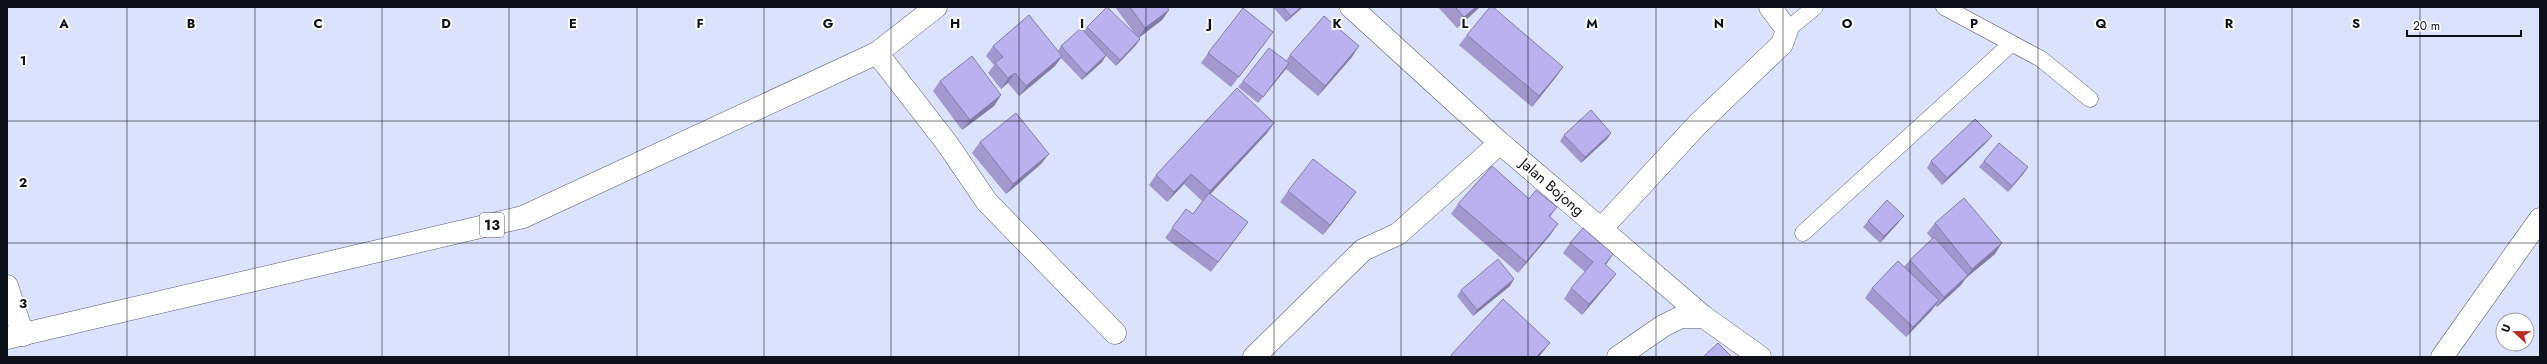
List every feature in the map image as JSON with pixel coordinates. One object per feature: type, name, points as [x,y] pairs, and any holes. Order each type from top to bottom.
[{"type":"main road","name":"13","points":[[15,337],[522,217],[877,53],[936,7]]},
{"type":"main road","name":"Jalan Bojong","points":[[1351,7],[1500,143],[1704,317],[1760,357]]},
{"type":"main road","points":[[1601,229],[1696,125],[1782,44],[1788,30],[1770,7]]},
{"type":"main road","points":[[877,53],[946,142],[987,202],[1115,333]]},
{"type":"main road","points":[[1254,357],[1363,250],[1398,234],[1500,143]]},
{"type":"main road","points":[[2442,357],[2540,219]]},
{"type":"main road","points":[[7,286],[15,337]]},
{"type":"main road","points":[[1618,357],[1662,326],[1681,318],[1704,317]]},
{"type":"lane","points":[[1788,30],[1815,7]]},
{"type":"lane","points":[[1944,7],[2041,59],[2090,99]]},
{"type":"lane","points":[[1803,233],[2011,44]]},
{"type":"building","points":[[1107,7],[1140,39],[1120,60],[1087,27]]},
{"type":"building","points":[[1130,7],[1167,7],[1169,10],[1145,28]]},
{"type":"building","points":[[1283,7],[1301,7],[1291,16]]},
{"type":"building","points":[[1455,7],[1476,7],[1464,17]]},
{"type":"building","points":[[1490,7],[1493,7],[1563,67],[1539,96],[1467,35]]},
{"type":"building","points":[[1243,8],[1273,32],[1239,77],[1208,53]]},
{"type":"building","points":[[1029,15],[1062,56],[1026,86],[1015,73],[1008,78],[995,63],[1003,57],[993,46]]},
{"type":"building","points":[[1324,16],[1359,46],[1325,86],[1290,55]]},
{"type":"building","points":[[1081,28],[1106,55],[1086,74],[1061,46]]},
{"type":"building","points":[[1269,48],[1289,63],[1263,97],[1243,81]]},
{"type":"building","points":[[972,56],[1001,95],[970,120],[940,81]]},
{"type":"building","points":[[1237,88],[1274,123],[1210,191],[1191,174],[1174,192],[1156,175]]},
{"type":"building","points":[[1591,110],[1611,133],[1585,157],[1564,135]]},
{"type":"building","points":[[1016,113],[1049,154],[1013,184],[980,142]]},
{"type":"building","points":[[1975,119],[1992,136],[1947,178],[1931,161]]},
{"type":"building","points":[[1999,143],[2028,167],[2012,186],[1984,161]]},
{"type":"building","points":[[1313,159],[1356,192],[1330,225],[1288,191]]},
{"type":"building","points":[[1492,166],[1529,199],[1536,190],[1557,207],[1549,216],[1558,224],[1526,262],[1458,204]]},
{"type":"building","points":[[1209,193],[1248,222],[1218,262],[1172,228],[1186,209],[1193,214]]},
{"type":"building","points":[[1964,198],[2002,243],[1972,269],[1935,223]]},
{"type":"building","points":[[1887,200],[1904,216],[1884,236],[1868,221]]},
{"type":"building","points":[[1583,228],[1613,254],[1605,264],[1616,274],[1589,304],[1571,288],[1593,262],[1570,243]]},
{"type":"building","points":[[1934,237],[1968,275],[1944,297],[1910,260]]},
{"type":"building","points":[[1498,259],[1514,279],[1477,310],[1461,290]]},
{"type":"building","points":[[1898,261],[1939,300],[1913,327],[1872,288]]},
{"type":"building","points":[[1503,299],[1550,343],[1536,357],[1453,357],[1451,355]]},
{"type":"building","points":[[1718,343],[1732,357],[1703,357]]}]
